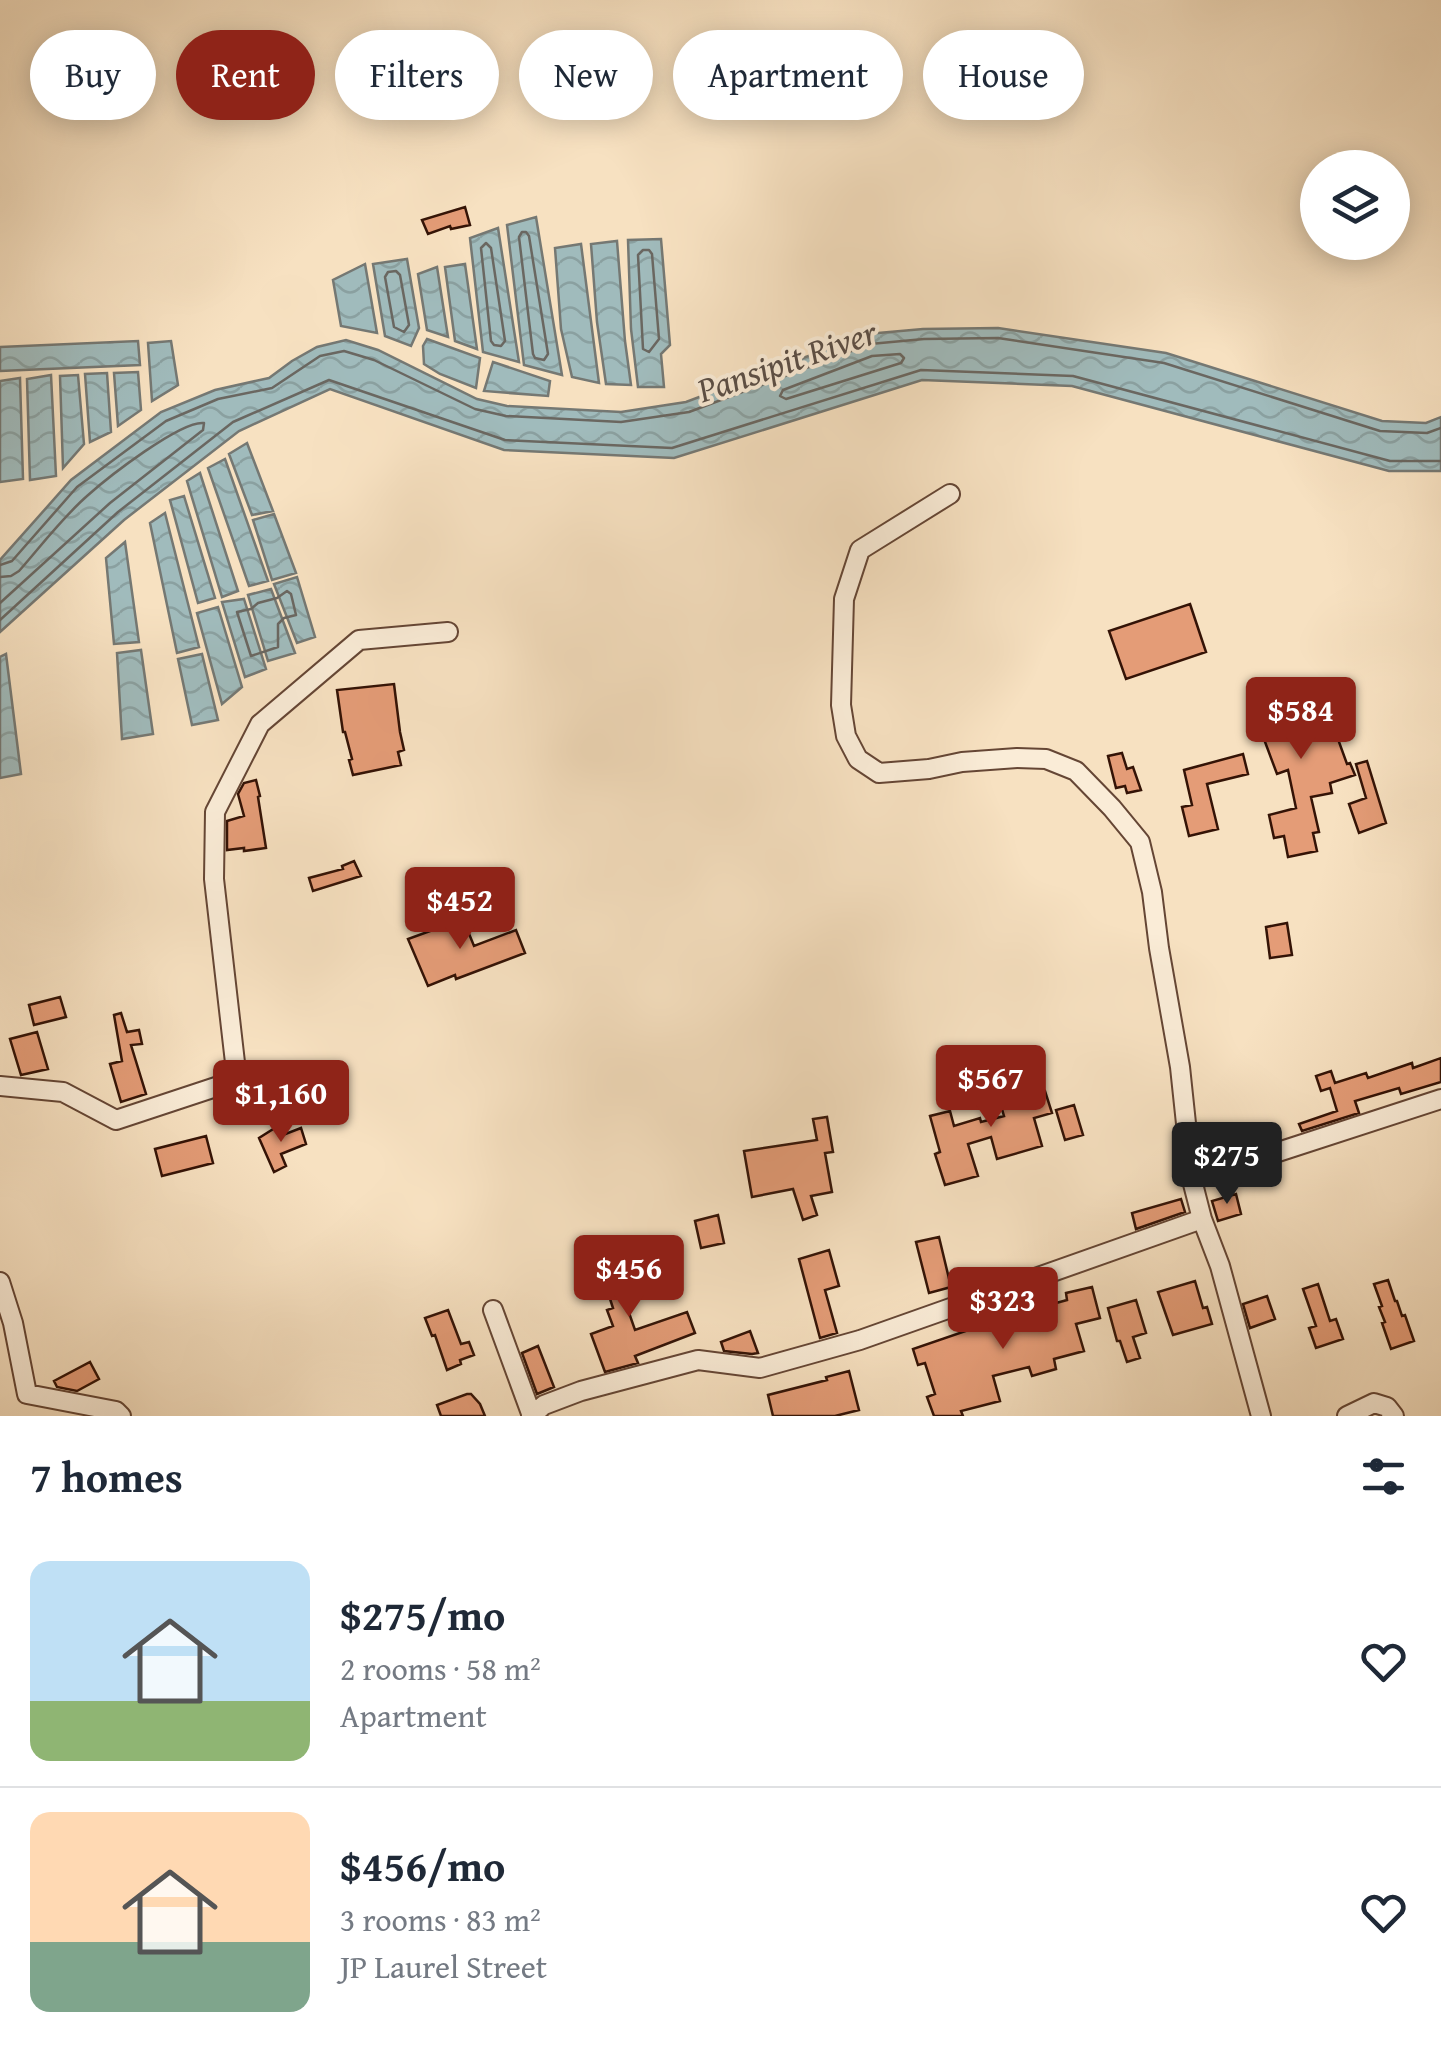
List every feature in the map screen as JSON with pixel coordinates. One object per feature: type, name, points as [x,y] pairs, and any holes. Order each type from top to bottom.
[{"type":"street","points":[[950,494],[860,550],[844,598],[842,705],[846,736],[858,759],[879,773],[962,762],[1046,759],[1076,771],[1140,842],[1152,892],[1180,1067],[1192,1180],[1261,1416]]},
{"type":"street","points":[[0,1086],[63,1092],[116,1120],[236,1080],[214,879],[216,812],[260,724],[360,640],[448,632]]},
{"type":"street","points":[[1192,1180],[1441,1098]]},
{"type":"street","points":[[493,1310],[532,1416],[544,1405],[581,1391],[698,1360],[760,1368],[822,1352],[1202,1219]]},
{"type":"street","points":[[0,1282],[13,1323],[26,1394],[121,1416]]},
{"type":"street","points":[[1348,1416],[1374,1403],[1387,1407],[1394,1416]]},
{"type":"water","points":[[536,217],[562,375],[524,365],[507,225]]},
{"type":"water","points":[[498,228],[519,362],[483,352],[470,238]]},
{"type":"water","points":[[661,239],[670,345],[661,354],[664,387],[638,387],[631,329],[628,240]]},
{"type":"water","points":[[617,241],[631,385],[606,384],[597,322],[591,244]]},
{"type":"water","points":[[581,244],[599,383],[572,377],[561,329],[555,248]]},
{"type":"water","points":[[407,259],[419,328],[411,346],[385,336],[373,264]]},
{"type":"water","points":[[365,264],[377,333],[341,326],[333,280]]},
{"type":"water","points":[[465,264],[477,349],[455,341],[445,267]]},
{"type":"water","points":[[437,267],[448,337],[427,330],[418,274]]},
{"type":"water","points":[[998,328],[1166,353],[1382,421],[1426,423],[1441,417],[1441,471],[1389,471],[1072,386],[922,380],[674,458],[504,450],[330,389],[239,431],[124,520],[0,632],[0,560],[71,480],[161,412],[215,390],[269,378],[317,347],[346,340],[378,350],[477,399],[507,406],[621,412],[686,402],[867,334]]},
{"type":"water","points":[[427,339],[480,358],[476,388],[424,364],[423,346]]},
{"type":"water","points":[[138,341],[140,365],[0,371],[0,347]]},
{"type":"water","points":[[171,341],[178,385],[152,401],[148,343]]},
{"type":"water","points":[[493,362],[550,381],[548,396],[484,391]]},
{"type":"water","points":[[138,372],[141,410],[118,426],[114,373]]},
{"type":"water","points":[[107,373],[111,432],[90,442],[85,374]]},
{"type":"water","points":[[51,375],[56,476],[30,480],[27,379]]},
{"type":"water","points":[[78,375],[84,444],[63,468],[60,376]]},
{"type":"water","points":[[20,378],[23,479],[0,482],[0,381]]},
{"type":"water","points":[[247,443],[273,511],[252,515],[229,454]]},
{"type":"water","points":[[225,459],[268,581],[249,586],[208,468]]},
{"type":"water","points":[[200,473],[238,591],[222,597],[187,481]]},
{"type":"water","points":[[184,496],[215,598],[198,603],[170,500]]},
{"type":"water","points":[[165,513],[199,647],[177,653],[150,523]]},
{"type":"water","points":[[274,514],[296,573],[272,580],[253,520]]},
{"type":"water","points":[[125,542],[139,642],[114,644],[106,558]]},
{"type":"water","points":[[297,577],[315,637],[297,643],[274,584]]},
{"type":"water","points":[[271,589],[295,653],[268,661],[248,595]]},
{"type":"water","points":[[244,599],[266,669],[245,677],[222,602]]},
{"type":"water","points":[[218,607],[242,687],[222,704],[197,613]]},
{"type":"water","points":[[141,650],[153,734],[122,739],[117,653]]},
{"type":"water","points":[[6,654],[21,774],[0,778],[0,657]]},
{"type":"water","points":[[202,654],[218,720],[192,725],[178,659]]},
{"type":"building","points":[[465,207],[470,225],[451,229],[450,226],[428,234],[422,220]]},
{"type":"building","points":[[1190,604],[1206,652],[1126,679],[1109,631]]},
{"type":"building","points":[[394,684],[404,750],[398,752],[401,765],[353,775],[337,690]]},
{"type":"building","points":[[1313,686],[1324,719],[1330,717],[1355,775],[1330,783],[1332,793],[1311,797],[1319,832],[1313,833],[1317,851],[1288,857],[1284,836],[1274,838],[1269,815],[1296,808],[1288,770],[1277,774],[1252,707]]},
{"type":"building","points":[[1122,753],[1127,769],[1133,767],[1141,790],[1127,793],[1125,786],[1116,788],[1108,756]]},
{"type":"building","points":[[1243,754],[1248,774],[1207,784],[1218,829],[1189,836],[1182,807],[1192,805],[1184,770]]},
{"type":"building","points":[[1367,761],[1386,823],[1359,833],[1349,804],[1366,798],[1356,764]]},
{"type":"building","points":[[256,780],[266,848],[227,850],[227,821],[244,816],[238,794],[244,783]]},
{"type":"building","points":[[354,861],[361,876],[313,891],[309,878],[343,869],[342,866]]},
{"type":"building","points":[[463,919],[474,946],[516,930],[525,953],[428,986],[408,939]]},
{"type":"building","points":[[1287,923],[1292,955],[1270,958],[1266,927]]},
{"type":"building","points":[[60,997],[66,1017],[34,1025],[29,1005]]},
{"type":"building","points":[[121,1013],[127,1032],[139,1030],[142,1044],[131,1045],[146,1094],[121,1102],[110,1064],[122,1061],[114,1015]]},
{"type":"building","points":[[37,1032],[48,1069],[21,1075],[10,1039]]},
{"type":"building","points":[[1441,1058],[1441,1082],[1401,1094],[1399,1088],[1355,1101],[1359,1113],[1302,1131],[1299,1124],[1337,1111],[1330,1088],[1321,1091],[1316,1076],[1331,1071],[1335,1083],[1366,1073],[1368,1078],[1412,1063],[1413,1068]]},
{"type":"building","points":[[1024,1073],[1030,1096],[1045,1091],[1052,1113],[1034,1118],[1042,1146],[997,1159],[991,1137],[968,1144],[978,1176],[945,1185],[935,1154],[940,1152],[930,1116],[950,1111],[954,1126],[1004,1116],[994,1082]]},
{"type":"building","points":[[1074,1105],[1083,1135],[1065,1140],[1056,1110]]},
{"type":"building","points":[[827,1117],[833,1152],[825,1153],[832,1192],[811,1196],[817,1215],[803,1220],[793,1189],[752,1197],[744,1151],[817,1140],[813,1119]]},
{"type":"building","points":[[278,1126],[283,1135],[301,1128],[306,1144],[281,1154],[286,1166],[274,1172],[259,1138]]},
{"type":"building","points":[[206,1136],[213,1163],[162,1176],[155,1149]]},
{"type":"building","points":[[1236,1194],[1241,1214],[1218,1221],[1212,1201]]},
{"type":"building","points":[[1181,1199],[1185,1212],[1136,1229],[1132,1213]]},
{"type":"building","points":[[718,1215],[724,1243],[701,1248],[695,1221]]},
{"type":"building","points":[[939,1237],[951,1287],[929,1293],[916,1242]]},
{"type":"building","points":[[612,1240],[628,1288],[621,1290],[635,1330],[687,1312],[695,1333],[635,1356],[638,1363],[605,1372],[591,1334],[613,1326],[607,1310],[613,1308],[593,1247]]},
{"type":"building","points":[[829,1250],[839,1286],[825,1290],[837,1333],[820,1338],[799,1259]]},
{"type":"building","points":[[1388,1280],[1414,1341],[1391,1349],[1374,1284]]},
{"type":"building","points":[[1195,1281],[1212,1324],[1173,1335],[1158,1292]]},
{"type":"building","points":[[1318,1284],[1330,1321],[1336,1319],[1343,1339],[1316,1348],[1309,1328],[1316,1326],[1303,1289]]},
{"type":"building","points":[[1092,1287],[1100,1318],[1076,1324],[1084,1351],[1054,1359],[1056,1369],[1032,1376],[1029,1367],[993,1376],[1000,1401],[961,1411],[963,1416],[934,1416],[927,1397],[935,1394],[925,1363],[918,1365],[913,1349],[995,1321],[992,1310],[1006,1306],[1009,1316],[1067,1300],[1066,1293]]},
{"type":"building","points":[[1267,1296],[1275,1319],[1250,1328],[1243,1304]]},
{"type":"building","points":[[1136,1300],[1146,1333],[1133,1337],[1140,1358],[1127,1362],[1108,1308]]},
{"type":"building","points":[[448,1310],[461,1344],[469,1342],[474,1355],[447,1370],[425,1318]]},
{"type":"building","points":[[750,1331],[758,1353],[724,1351],[721,1342]]},
{"type":"building","points":[[538,1346],[554,1387],[537,1394],[522,1353]]},
{"type":"building","points":[[90,1362],[99,1379],[77,1391],[57,1387],[54,1381]]},
{"type":"building","points":[[849,1371],[859,1410],[835,1416],[773,1416],[768,1395]]},
{"type":"building","points":[[467,1394],[480,1404],[485,1416],[441,1416],[437,1405]]},
{"type":"water label","name":"Pansipit River","points":[[787,361]]}]
